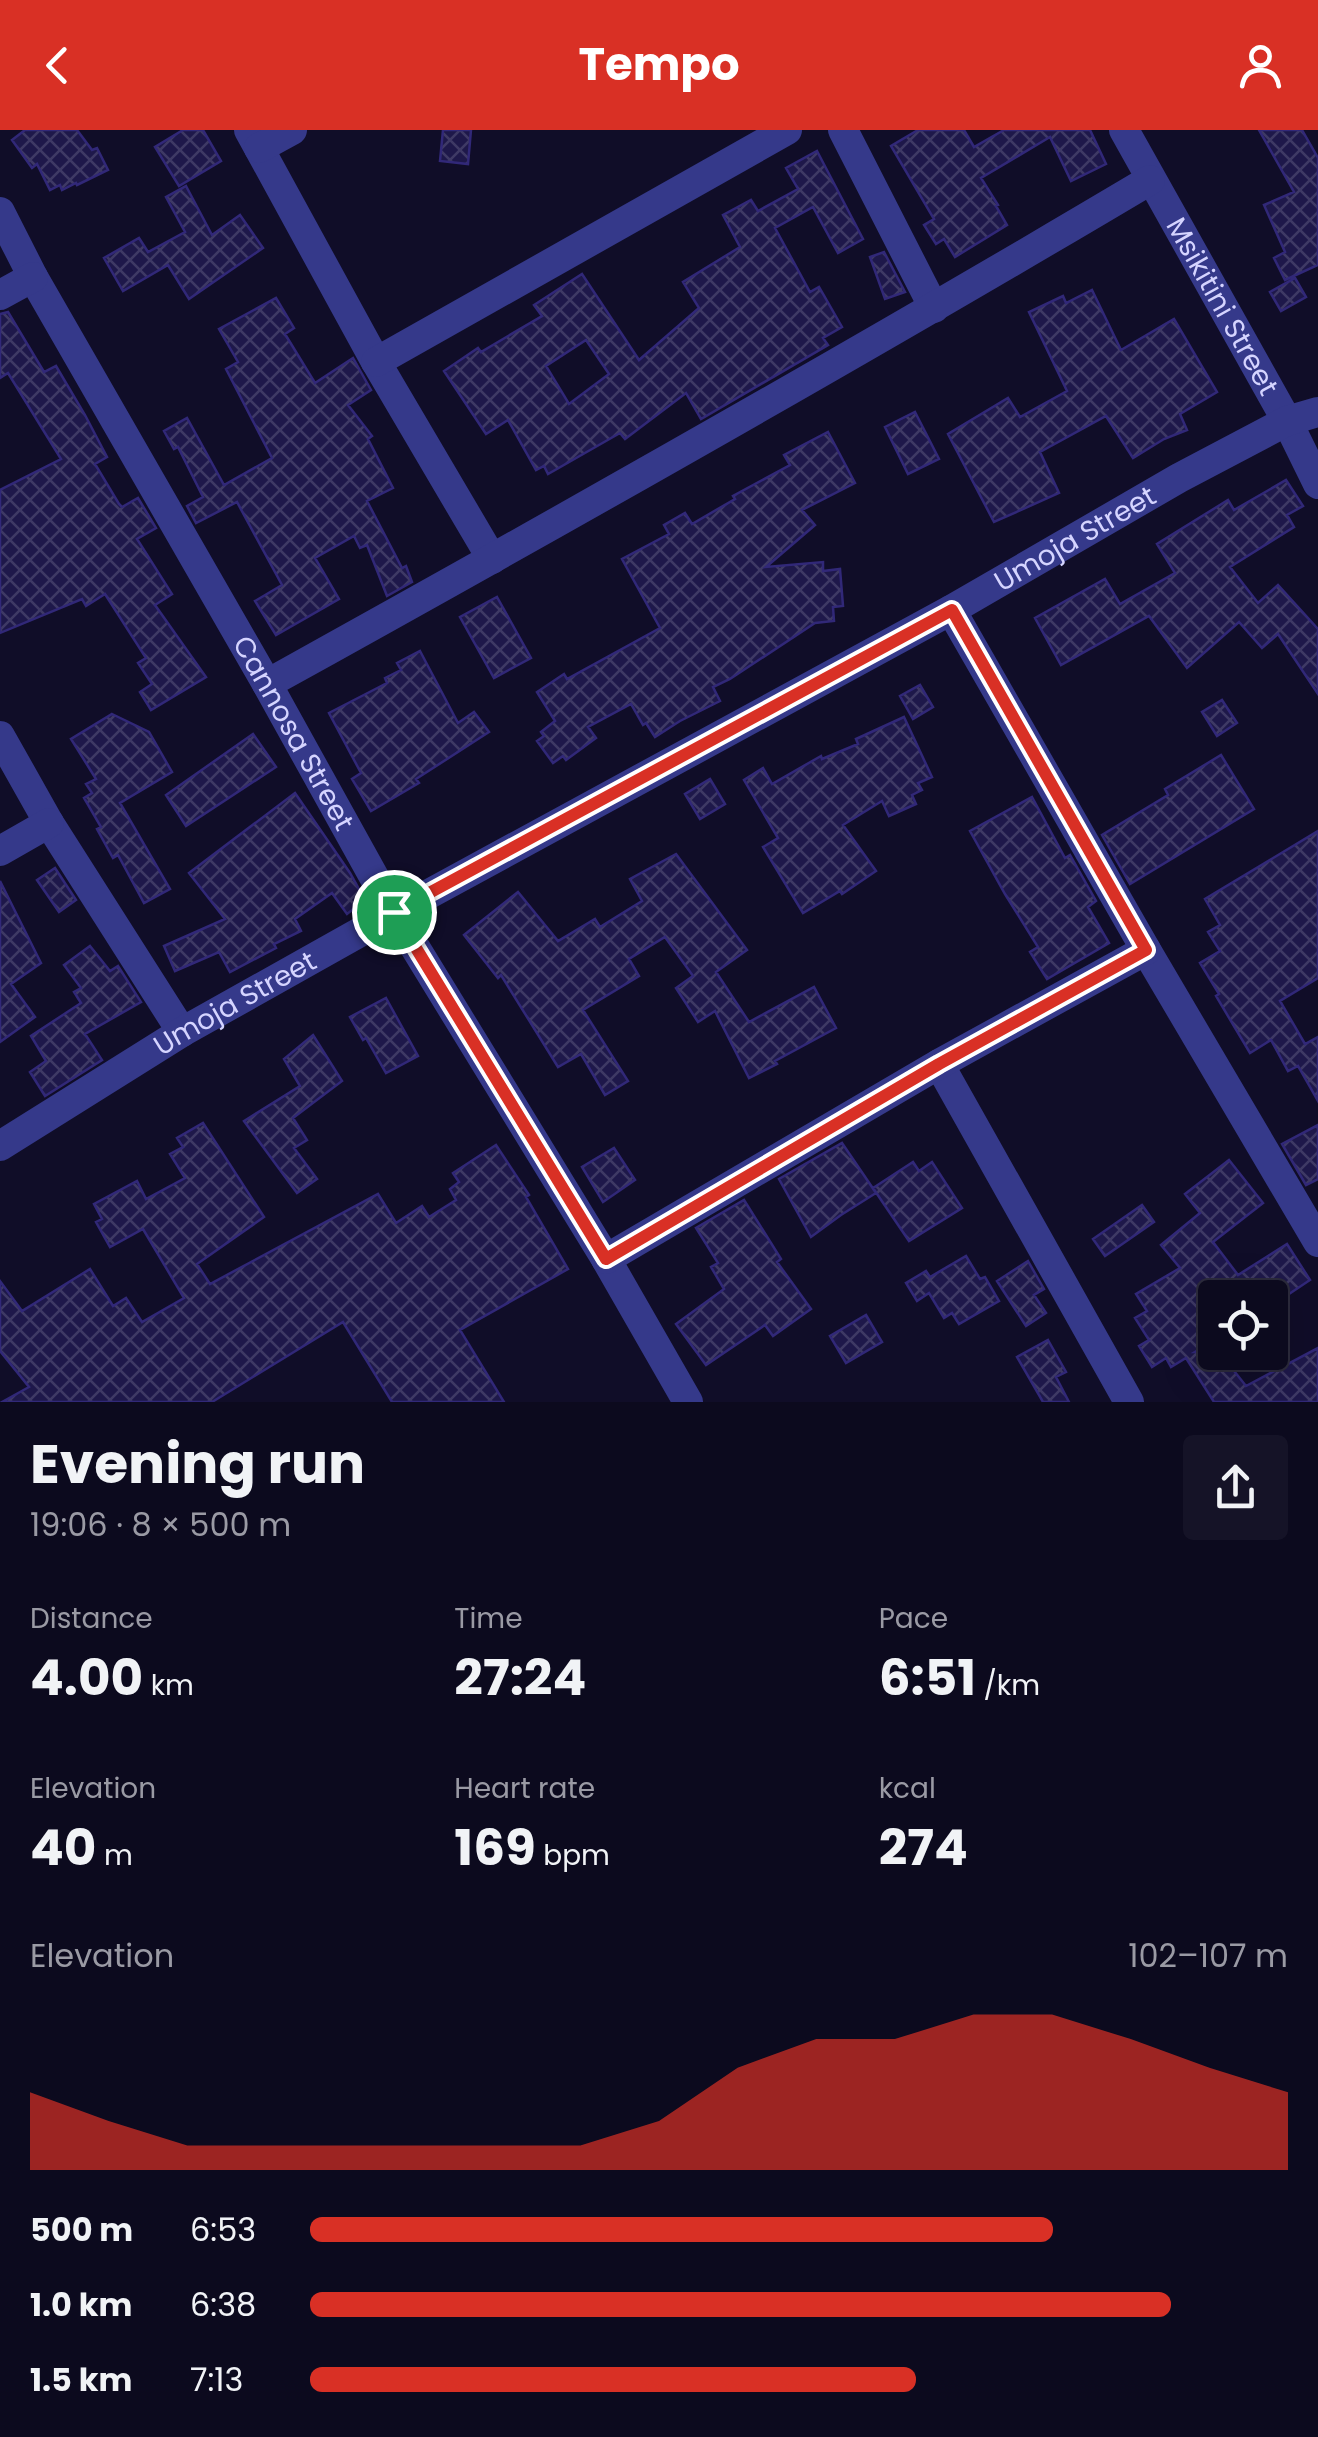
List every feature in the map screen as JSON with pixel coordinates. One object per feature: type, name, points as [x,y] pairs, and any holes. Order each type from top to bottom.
[{"type":"street","points":[[292,130],[254,139],[376,362],[492,560]]},
{"type":"street","points":[[376,362],[786,130]]},
{"type":"street","points":[[843,130],[934,308]]},
{"type":"street","name":"Msikitini Street","points":[[1124,130],[1287,420],[1318,484]]},
{"type":"street","points":[[266,684],[934,308],[1150,180]]},
{"type":"street","name":"Cannosa Street","points":[[0,212],[33,277],[394,912],[606,1259],[688,1402]]},
{"type":"street","points":[[0,295],[33,277]]},
{"type":"street","name":"Umoja Street","points":[[0,1146],[182,1032],[394,912],[952,610],[1179,478],[1287,420],[1318,412]]},
{"type":"street","points":[[952,610],[1318,1242]]},
{"type":"street","points":[[0,736],[49,823],[182,1032]]},
{"type":"street","points":[[0,851],[49,823]]},
{"type":"street","points":[[606,1259],[939,1064],[1146,950]]},
{"type":"street","points":[[939,1064],[1129,1402]]},
{"type":"building","points":[[25,130],[77,130],[92,150],[97,148],[108,170],[77,185],[62,190],[60,185],[50,190],[37,164],[32,168],[12,140]]},
{"type":"building","points":[[183,130],[203,130],[221,161],[179,186],[155,147]]},
{"type":"building","points":[[443,130],[471,130],[468,164],[440,161]]},
{"type":"building","points":[[918,130],[964,130],[974,147],[1004,130],[1090,130],[1106,164],[1071,181],[1050,137],[981,178],[1007,225],[955,257],[944,239],[936,244],[924,225],[934,219],[891,146]]},
{"type":"building","points":[[1259,130],[1302,130],[1318,158],[1318,265],[1285,280],[1274,258],[1285,252],[1264,205],[1294,192]]},
{"type":"building","points":[[817,151],[863,239],[838,253],[813,207],[775,228],[810,292],[819,287],[842,327],[823,338],[828,345],[701,419],[686,393],[625,439],[620,433],[548,474],[544,466],[536,470],[508,420],[486,434],[444,371],[478,348],[481,352],[542,316],[534,305],[582,274],[639,360],[699,308],[683,282],[740,247],[723,215],[751,200],[758,211],[798,189],[786,168]],"holes":[[[586,340],[609,374],[569,404],[546,366]]]},
{"type":"building","points":[[186,186],[212,235],[240,215],[263,248],[189,299],[168,265],[123,291],[104,258],[139,238],[148,252],[185,232],[166,197]]},
{"type":"building","points":[[884,252],[905,292],[885,299],[870,257]]},
{"type":"building","points":[[1295,278],[1306,297],[1281,311],[1270,292]]},
{"type":"building","points":[[1092,290],[1121,350],[1174,319],[1217,392],[1180,414],[1187,430],[1133,458],[1106,416],[1040,452],[1059,493],[994,522],[948,434],[1008,398],[1020,417],[1067,391],[1029,312],[1063,296],[1066,303]]},
{"type":"building","points":[[276,298],[294,328],[285,334],[315,383],[353,358],[371,390],[348,405],[372,436],[368,439],[393,488],[367,501],[412,582],[387,596],[367,545],[360,548],[354,536],[315,558],[339,599],[276,635],[255,601],[282,585],[237,502],[196,523],[187,506],[203,497],[178,447],[174,449],[164,431],[187,418],[224,485],[272,458],[226,369],[238,362],[219,329]]},
{"type":"building","points":[[8,312],[44,372],[56,366],[85,415],[107,457],[95,464],[119,504],[122,507],[138,498],[156,528],[137,539],[172,594],[155,605],[206,677],[151,710],[140,692],[152,684],[138,663],[146,658],[105,594],[86,606],[82,599],[0,633],[0,490],[61,459],[8,373],[0,378],[0,314]]},
{"type":"building","points":[[915,412],[939,459],[908,474],[885,427]]},
{"type":"building","points":[[828,432],[855,483],[802,510],[815,525],[766,567],[823,562],[823,571],[840,569],[843,606],[833,607],[834,621],[815,623],[713,687],[720,701],[655,737],[631,704],[588,727],[596,738],[566,760],[563,756],[553,763],[537,741],[544,736],[541,732],[555,721],[537,692],[564,674],[567,679],[660,628],[622,559],[669,534],[664,525],[685,513],[692,524],[735,499],[733,496],[790,465],[784,455]]},
{"type":"building","points":[[1286,480],[1303,506],[1287,515],[1294,527],[1230,567],[1258,603],[1278,585],[1318,629],[1318,694],[1278,634],[1262,648],[1239,622],[1187,668],[1149,616],[1061,665],[1035,618],[1105,579],[1120,604],[1175,573],[1157,544],[1228,500],[1234,510]]},
{"type":"building","points":[[497,597],[531,658],[494,678],[460,617]]},
{"type":"building","points":[[420,651],[458,723],[474,712],[489,732],[416,779],[419,783],[371,811],[352,779],[361,773],[329,713],[387,683],[385,678],[401,670],[397,663]]},
{"type":"building","points":[[920,685],[933,707],[913,719],[900,696]]},
{"type":"building","points":[[1222,700],[1237,723],[1217,736],[1202,712]]},
{"type":"building","points":[[112,714],[149,732],[172,772],[120,803],[170,889],[144,903],[118,855],[113,858],[97,829],[101,827],[84,798],[92,793],[86,784],[96,779],[71,739]]},
{"type":"building","points":[[904,717],[932,777],[918,783],[922,790],[912,795],[916,804],[889,816],[882,801],[843,825],[876,871],[803,913],[763,847],[778,838],[744,780],[763,768],[772,784],[821,756],[822,759],[858,744],[856,739]]},
{"type":"building","points":[[253,734],[276,767],[186,826],[166,795]]},
{"type":"building","points":[[1221,755],[1254,809],[1130,884],[1102,835],[1168,795],[1165,789]]},
{"type":"building","points":[[710,779],[725,804],[700,819],[685,794]]},
{"type":"building","points":[[295,793],[365,900],[347,914],[332,893],[295,919],[301,931],[230,972],[219,952],[175,971],[164,946],[225,919],[189,873]]},
{"type":"building","points":[[1032,797],[1065,858],[1070,855],[1096,901],[1088,907],[1109,943],[1047,979],[1030,952],[1038,947],[970,831]]},
{"type":"building","points":[[1318,831],[1318,978],[1280,1001],[1305,1044],[1318,1037],[1318,1101],[1298,1066],[1288,1071],[1271,1040],[1250,1053],[1200,963],[1220,951],[1208,932],[1220,925],[1205,899]]},
{"type":"building","points":[[676,854],[747,950],[716,972],[749,1022],[814,987],[836,1028],[749,1078],[715,1011],[698,1022],[676,988],[693,976],[665,937],[629,959],[639,976],[583,1010],[628,1081],[605,1095],[581,1054],[558,1067],[501,975],[498,978],[464,935],[518,892],[558,941],[595,919],[600,927],[642,901],[630,879]]},
{"type":"building","points":[[55,868],[76,900],[59,912],[37,880]]},
{"type":"building","points":[[0,881],[41,963],[11,984],[35,1017],[0,1042]]},
{"type":"building","points":[[90,946],[110,971],[118,966],[141,1002],[85,1034],[102,1060],[45,1096],[30,1072],[46,1061],[31,1036],[81,1003],[74,992],[81,988],[64,965]]},
{"type":"building","points":[[386,998],[418,1056],[386,1073],[350,1017]]},
{"type":"building","points":[[313,1035],[342,1081],[293,1118],[307,1140],[294,1148],[317,1179],[297,1193],[244,1121],[300,1086],[284,1059]]},
{"type":"building","points":[[203,1123],[264,1217],[197,1264],[210,1284],[378,1194],[396,1223],[422,1206],[429,1217],[456,1200],[450,1189],[459,1182],[453,1173],[496,1145],[529,1195],[526,1197],[568,1269],[460,1330],[504,1402],[392,1402],[343,1322],[212,1402],[2,1402],[29,1387],[0,1351],[0,1281],[22,1311],[90,1269],[113,1306],[126,1298],[142,1322],[184,1298],[143,1229],[110,1247],[96,1222],[102,1219],[94,1204],[137,1181],[146,1199],[185,1178],[170,1154],[183,1147],[177,1138]]},
{"type":"building","points":[[1318,1125],[1318,1179],[1306,1185],[1282,1144]]},
{"type":"building","points":[[842,1143],[876,1193],[811,1237],[779,1179]]},
{"type":"building","points":[[614,1148],[635,1180],[603,1202],[582,1167]]},
{"type":"building","points":[[1229,1160],[1263,1203],[1213,1242],[1238,1275],[1287,1244],[1310,1280],[1288,1295],[1288,1280],[1198,1280],[1198,1370],[1233,1370],[1246,1386],[1276,1370],[1288,1370],[1288,1364],[1318,1348],[1318,1402],[1214,1402],[1186,1358],[1171,1367],[1166,1358],[1152,1367],[1139,1346],[1149,1340],[1135,1318],[1147,1311],[1136,1294],[1180,1268],[1161,1245],[1200,1213],[1185,1194]]},
{"type":"building","points":[[913,1162],[919,1171],[932,1162],[962,1208],[909,1241],[873,1188]]},
{"type":"building","points":[[744,1200],[781,1259],[777,1262],[811,1309],[773,1336],[765,1325],[706,1365],[676,1324],[724,1289],[711,1267],[718,1263],[696,1228]]},
{"type":"building","points":[[1142,1205],[1154,1222],[1105,1256],[1093,1239]]},
{"type":"building","points":[[966,1256],[999,1301],[959,1324],[952,1313],[944,1318],[929,1293],[917,1301],[906,1283],[926,1271],[930,1277]]},
{"type":"building","points":[[1028,1261],[1044,1289],[1034,1295],[1046,1313],[1026,1326],[997,1281]]},
{"type":"building","points":[[866,1315],[882,1342],[846,1363],[830,1336]]},
{"type":"building","points":[[1048,1340],[1066,1372],[1056,1377],[1069,1402],[1043,1402],[1017,1357]]},
{"type":"route","points":[[952,610],[1146,950],[939,1064],[606,1259],[394,912],[952,610]]}]
